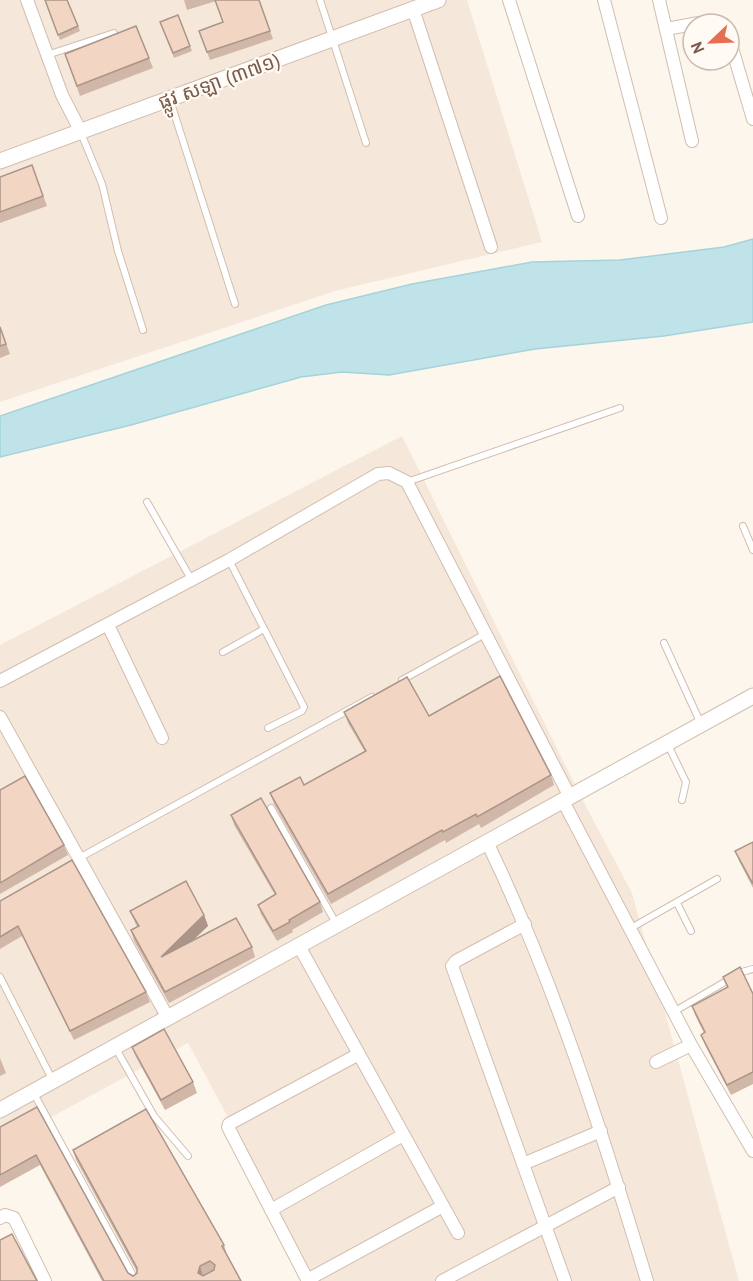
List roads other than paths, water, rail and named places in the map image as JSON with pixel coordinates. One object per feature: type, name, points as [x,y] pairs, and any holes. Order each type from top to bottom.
[{"type":"street","points":[[27,0],[62,95],[81,132]]},
{"type":"street","name":"ផ្លូវ សឡា (៣៧១)","points":[[0,161],[438,0]]},
{"type":"street","points":[[509,0],[578,216]]},
{"type":"street","points":[[604,0],[661,218]]},
{"type":"street","points":[[659,0],[692,141]]},
{"type":"street","points":[[413,9],[491,247]]},
{"type":"street","points":[[666,29],[681,26]]},
{"type":"street","points":[[739,72],[753,119]]},
{"type":"street","points":[[0,681],[229,560],[378,474],[389,473],[407,482],[486,634],[566,799],[691,1045],[753,1151]]},
{"type":"street","points":[[108,625],[162,738]]},
{"type":"street","points":[[0,1110],[753,696]]},
{"type":"street","points":[[0,717],[72,862],[168,1018]]},
{"type":"street","points":[[487,842],[525,924],[601,1131],[647,1281]]},
{"type":"street","points":[[525,924],[456,961],[452,966],[565,1281]]},
{"type":"street","points":[[299,946],[458,1233]]},
{"type":"street","points":[[656,1062],[691,1045]]},
{"type":"street","points":[[358,1054],[229,1124],[228,1131],[307,1280],[443,1206]]},
{"type":"street","points":[[523,1164],[601,1131]]},
{"type":"street","points":[[271,1210],[403,1135]]},
{"type":"street","points":[[442,1281],[619,1187]]},
{"type":"street","points":[[0,1218],[10,1215],[14,1218],[45,1281]]},
{"type":"lane","points":[[320,0],[366,143]]},
{"type":"lane","points":[[48,55],[114,33]]},
{"type":"lane","points":[[170,99],[235,304]]},
{"type":"lane","points":[[81,132],[102,184],[118,251],[143,330]]},
{"type":"lane","points":[[407,482],[620,408]]},
{"type":"lane","points":[[147,502],[191,579]]},
{"type":"lane","points":[[743,526],[753,550]]},
{"type":"lane","points":[[229,560],[304,709],[268,728]]},
{"type":"lane","points":[[223,651],[264,629]]},
{"type":"lane","points":[[392,686],[486,634]]},
{"type":"lane","points":[[664,643],[701,725]]},
{"type":"lane","points":[[72,862],[381,692]]},
{"type":"lane","points":[[667,744],[686,782],[682,800]]},
{"type":"lane","points":[[271,808],[337,925]]},
{"type":"lane","points":[[631,928],[717,879]]},
{"type":"lane","points":[[677,903],[691,930]]},
{"type":"lane","points":[[675,1011],[742,972],[753,969]]},
{"type":"lane","points":[[0,977],[53,1081]]},
{"type":"lane","points":[[115,1047],[154,1116],[188,1156]]},
{"type":"lane","points":[[33,1092],[136,1281]]},
{"type":"water","points":[[753,239],[753,322],[664,336],[535,349],[389,375],[342,372],[301,377],[131,425],[0,457],[0,416],[326,305],[412,284],[532,262],[620,260],[724,247]]}]
